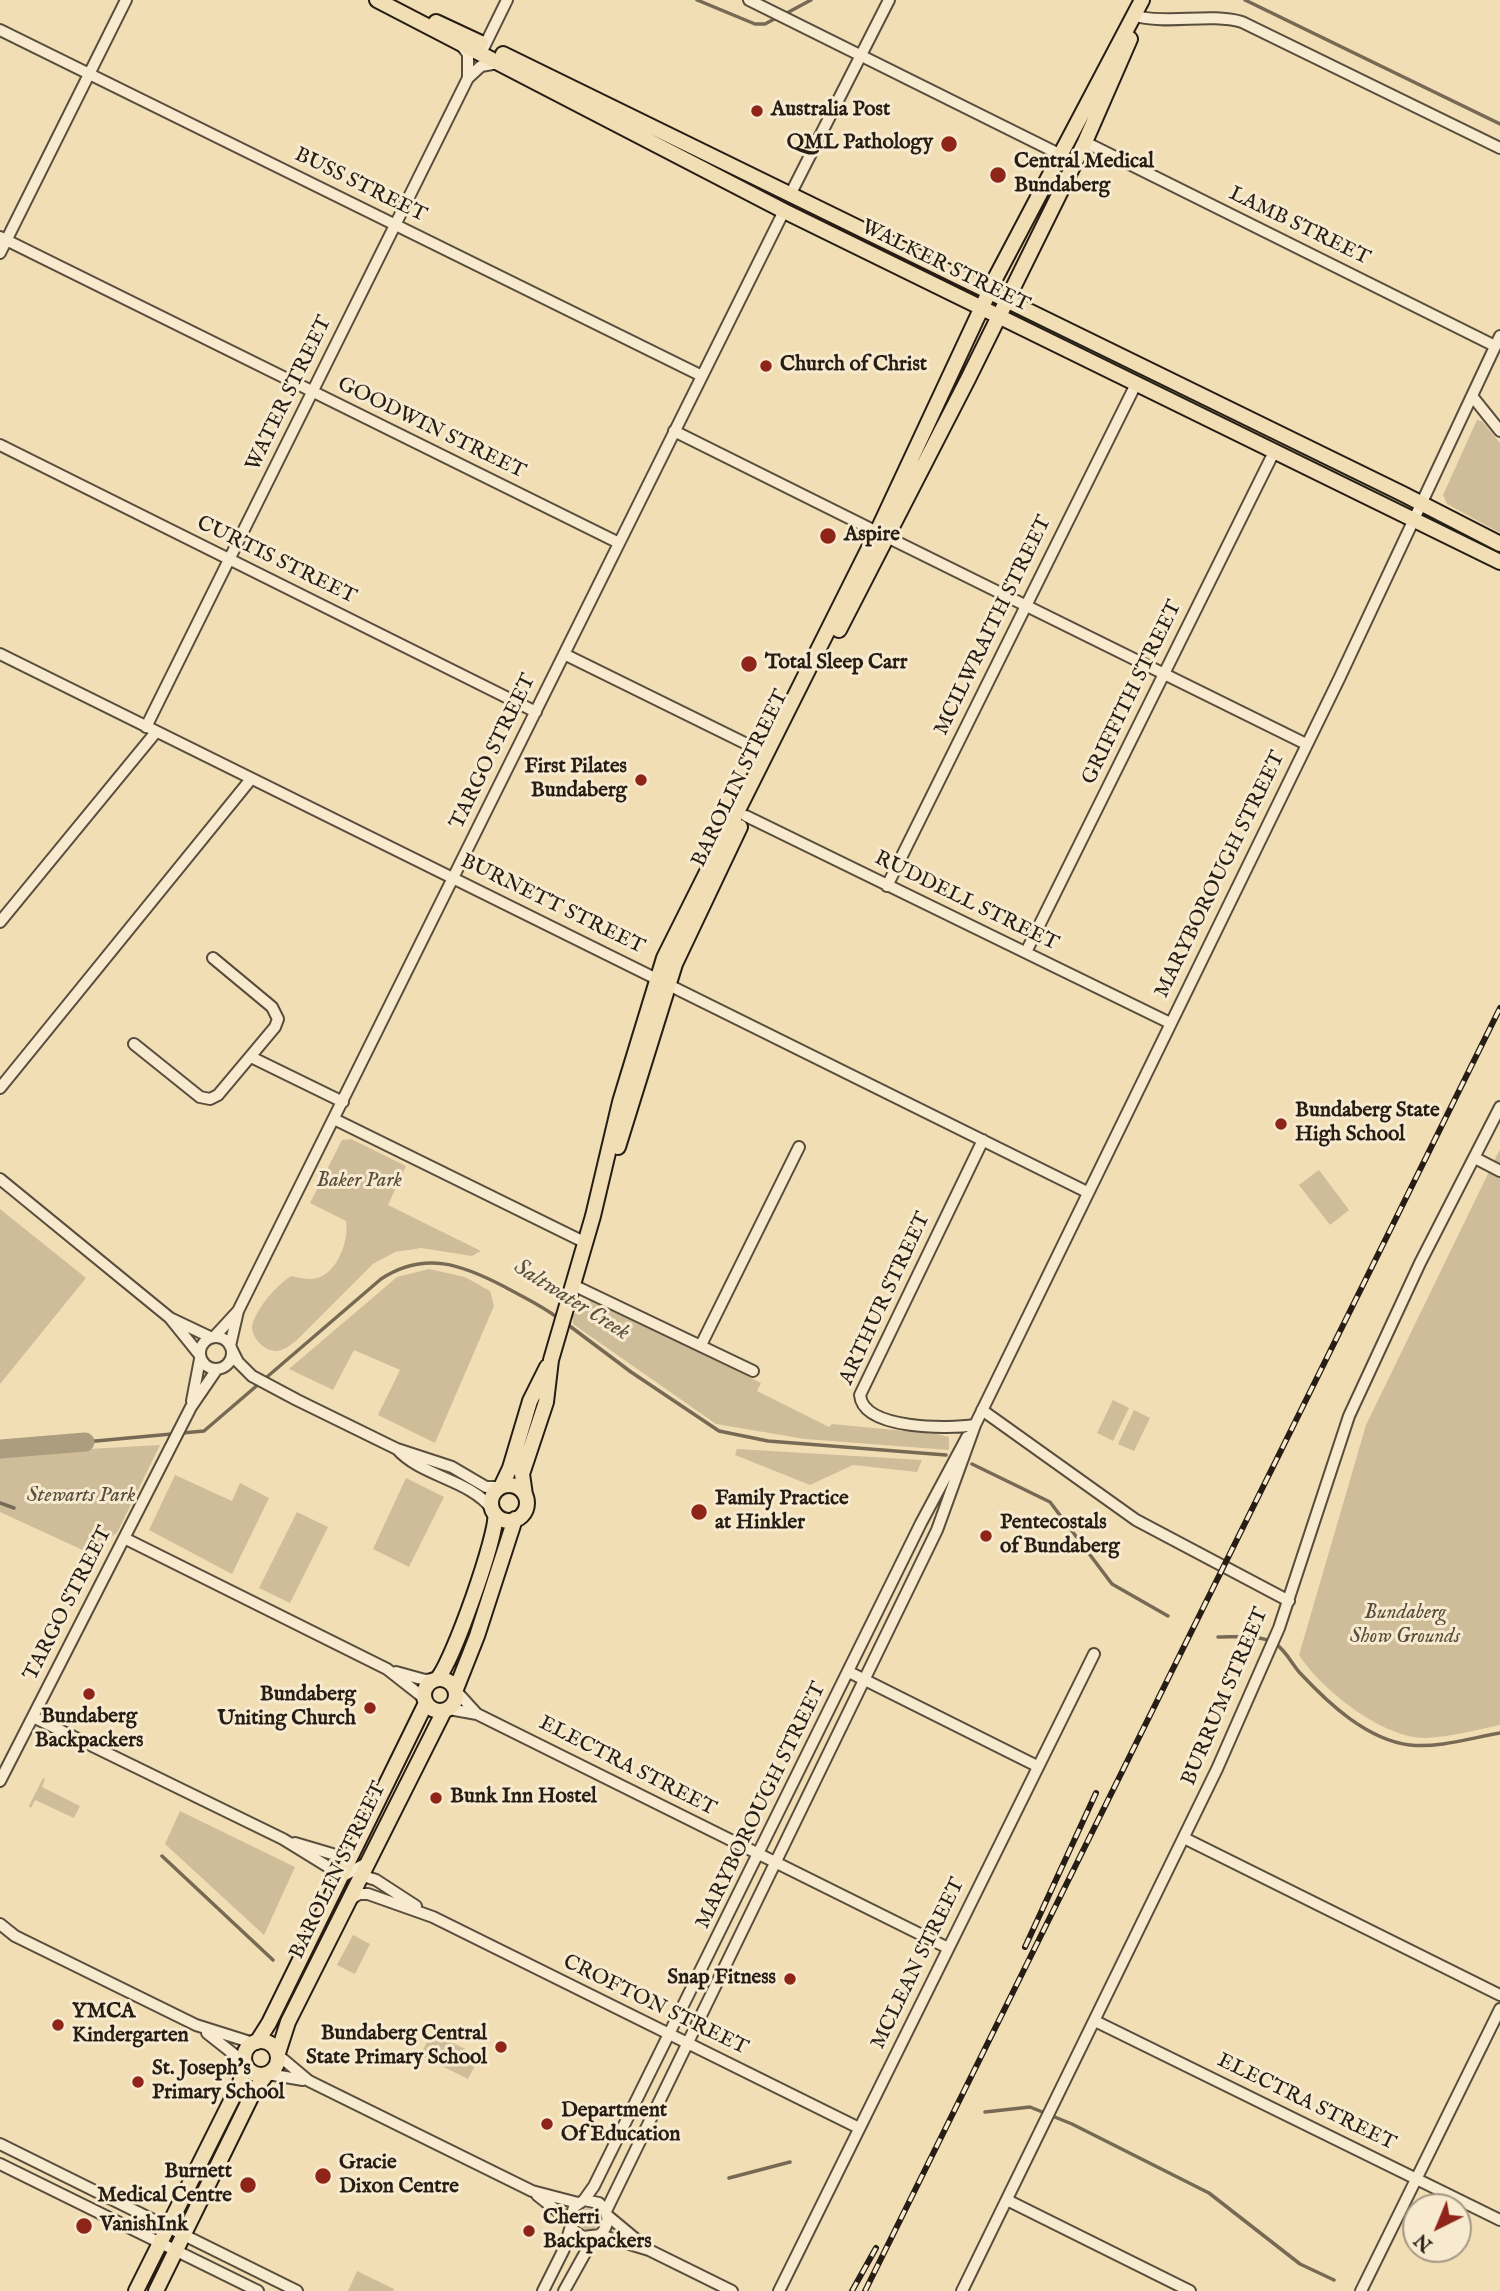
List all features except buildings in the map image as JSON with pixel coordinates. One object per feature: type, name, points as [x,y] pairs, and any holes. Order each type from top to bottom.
[{"type":"main road","name":"WALKER STREET","points":[[379,0],[460,43],[482,49],[498,63],[784,211],[1500,562]]},
{"type":"main road","name":"WALKER STREET","points":[[379,0],[724,160],[1422,503],[1500,544]]},
{"type":"main road","name":"BAROLIN STREET","points":[[525,1495],[522,1474],[546,1402],[556,1338],[662,981],[696,891],[998,316],[1085,142],[1143,5]]},
{"type":"main road","name":"BAROLIN STREET","points":[[662,981],[746,816],[882,535],[989,292],[1059,154],[1143,5]]},
{"type":"main road","points":[[1059,154],[1079,139],[1096,102],[1107,91]]},
{"type":"main road","points":[[724,160],[742,178],[776,196],[784,211]]},
{"type":"main road","points":[[791,193],[799,207],[834,226],[860,248]]},
{"type":"main road","name":"BAROLIN STREET","points":[[500,1487],[510,1468],[530,1401],[551,1360]]},
{"type":"main road","points":[[512,1485],[525,1495],[526,1508],[515,1519],[456,1691],[455,1702],[446,1710],[434,1710],[425,1700],[426,1687],[448,1663],[463,1628],[485,1554],[495,1534],[493,1494],[500,1487],[512,1485]]},
{"type":"main road","points":[[494,1511],[504,1520],[515,1519]]},
{"type":"main road","points":[[435,1679],[447,1680],[456,1691]]},
{"type":"main road","name":"BAROLIN STREET","points":[[255,2042],[269,2023],[343,1876],[425,1700]]},
{"type":"main road","name":"BAROLIN STREET","points":[[278,2054],[283,2032],[446,1710]]},
{"type":"main road","points":[[136,2291],[240,2082],[246,2049],[255,2042],[269,2043],[278,2054],[275,2068],[254,2091],[156,2291]]},
{"type":"main road","points":[[245,2064],[251,2073],[267,2074]]},
{"type":"street","points":[[482,49],[507,0]]},
{"type":"street","points":[[749,0],[1059,154]]},
{"type":"street","points":[[791,193],[889,0]]},
{"type":"street","points":[[0,253],[3,238],[125,1]]},
{"type":"street","points":[[1143,5],[1172,20],[1222,18],[1242,22],[1500,148]]},
{"type":"street","name":"BUSS STREET","points":[[0,30],[702,376]]},
{"type":"street","points":[[460,43],[468,54],[468,78]]},
{"type":"street","points":[[468,78],[481,66],[498,63]]},
{"type":"street","name":"WATER STREET","points":[[0,922],[151,729],[229,559],[468,78]]},
{"type":"street","name":"LAMB STREET","points":[[1085,142],[1497,341]]},
{"type":"street","name":"TARGO STREET","points":[[231,1348],[239,1311],[784,211]]},
{"type":"street","name":"GOODWIN STREET","points":[[3,238],[619,543]]},
{"type":"street","name":"MARYBOROUGH STREET","points":[[607,2213],[937,1530],[974,1426],[1414,520],[1497,341]]},
{"type":"street","name":"MCILWRAITH STREET","points":[[887,886],[1136,384]]},
{"type":"street","points":[[1472,396],[1500,431]]},
{"type":"street","points":[[674,431],[1306,744]]},
{"type":"street","name":"CURTIS STREET","points":[[0,445],[536,712]]},
{"type":"street","name":"GRIFFITH STREET","points":[[1026,952],[1274,452]]},
{"type":"street","name":"BURNETT STREET","points":[[0,654],[1087,1192]]},
{"type":"street","points":[[564,654],[766,754]]},
{"type":"street","points":[[0,1088],[251,779]]},
{"type":"street","name":"RUDDELL STREET","points":[[746,816],[1170,1023]]},
{"type":"street","points":[[134,1044],[205,1099],[218,1095],[275,1027],[277,1015],[272,1007],[213,958]]},
{"type":"street","points":[[251,1057],[343,1102]]},
{"type":"street","name":"BURRUM STREET","points":[[961,2291],[1184,1838],[1276,1636],[1349,1416],[1420,1263],[1500,1107]]},
{"type":"street","points":[[334,1119],[586,1242]]},
{"type":"street","name":"ARTHUR STREET","points":[[974,1426],[950,1429],[875,1418],[862,1406],[860,1395],[983,1140]]},
{"type":"street","points":[[701,1345],[799,1147]]},
{"type":"street","points":[[1475,1158],[1500,1171]]},
{"type":"street","points":[[0,1179],[170,1318],[207,1367],[252,1376],[397,1449],[452,1467],[486,1487],[500,1487]]},
{"type":"street","points":[[573,1285],[753,1371]]},
{"type":"street","name":"TARGO STREET","points":[[212,1337],[239,1311]]},
{"type":"street","points":[[170,1318],[212,1337],[224,1339],[238,1362],[252,1376]]},
{"type":"street","points":[[200,1357],[201,1344],[212,1337]]},
{"type":"street","points":[[219,1369],[231,1359],[231,1348]]},
{"type":"street","name":"TARGO STREET","points":[[190,1409],[200,1357]]},
{"type":"street","name":"TARGO STREET","points":[[0,1781],[190,1409],[219,1369]]},
{"type":"street","points":[[982,1410],[1146,1527],[1289,1601]]},
{"type":"street","name":"MARYBOROUGH STREET","points":[[581,2202],[594,2186],[926,1511],[957,1451],[974,1426]]},
{"type":"street","points":[[397,1449],[406,1459],[460,1486],[494,1511]]},
{"type":"street","points":[[124,1538],[387,1669],[425,1680],[435,1679]]},
{"type":"street","name":"MCLEAN STREET","points":[[779,2291],[1094,1654]]},
{"type":"street","points":[[387,1669],[425,1700]]},
{"type":"street","points":[[849,1672],[1037,1766]]},
{"type":"street","name":"ELECTRA STREET","points":[[456,1691],[477,1714]]},
{"type":"street","name":"ELECTRA STREET","points":[[446,1710],[477,1714],[948,1948]]},
{"type":"street","points":[[33,1717],[283,1839],[343,1876],[358,1870],[369,1860]]},
{"type":"street","points":[[1184,1838],[1500,1995]]},
{"type":"street","points":[[283,1839],[339,1856],[350,1855],[356,1848]]},
{"type":"street","points":[[335,1892],[350,1877],[362,1874]]},
{"type":"street","name":"CROFTON STREET","points":[[362,1874],[433,1917],[859,2129]]},
{"type":"street","name":"CROFTON STREET","points":[[347,1903],[355,1895],[368,1894],[433,1917]]},
{"type":"street","points":[[0,1924],[15,1936]]},
{"type":"street","points":[[0,1932],[15,1936],[196,2025],[255,2042]]},
{"type":"street","points":[[1361,2291],[1500,2009]]},
{"type":"street","name":"ELECTRA STREET","points":[[1095,2021],[1500,2220]]},
{"type":"street","points":[[196,2025],[245,2064]]},
{"type":"street","points":[[278,2054],[309,2081],[533,2192],[570,2224],[578,2235],[597,2236],[649,2250],[732,2291]]},
{"type":"street","points":[[267,2074],[309,2081]]},
{"type":"street","points":[[0,2144],[297,2291]]},
{"type":"street","points":[[16,2172],[24,2156]]},
{"type":"street","points":[[0,2164],[258,2291]]},
{"type":"street","points":[[533,2192],[581,2202],[594,2201],[649,2250]]},
{"type":"street","points":[[1007,2200],[1190,2291]]},
{"type":"street","points":[[543,2291],[564,2249],[571,2211],[581,2202]]},
{"type":"street","points":[[564,2291],[597,2236],[606,2227],[607,2213]]},
{"type":"green space","points":[[1477,420],[1482,421],[1500,443],[1500,533],[1447,504],[1443,495]]},
{"type":"green space","name":"Baker Park","points":[[351,1139],[406,1166],[388,1205],[481,1251],[472,1256],[421,1248],[395,1252],[373,1264],[296,1341],[280,1350],[272,1351],[258,1342],[252,1327],[264,1302],[291,1276],[312,1279],[324,1275],[335,1265],[342,1251],[346,1221],[310,1203],[342,1140]]},
{"type":"green space","name":"Bundaberg Show Grounds","points":[[1500,1149],[1500,1725],[1444,1736],[1409,1736],[1391,1730],[1355,1710],[1322,1682],[1299,1655],[1366,1425]]},
{"type":"green space","points":[[1319,1170],[1349,1210],[1330,1225],[1299,1185]]},
{"type":"green space","points":[[0,1209],[86,1278],[0,1384]]},
{"type":"green space","points":[[429,1269],[465,1277],[490,1291],[494,1306],[435,1443],[378,1415],[400,1370],[354,1350],[333,1390],[289,1369],[397,1277]]},
{"type":"green space","points":[[591,1299],[761,1383],[757,1391],[829,1427],[832,1424],[937,1434],[949,1437],[949,1450],[805,1439],[716,1424],[573,1324],[573,1315],[581,1309],[587,1311]]},
{"type":"green space","points":[[1113,1400],[1129,1408],[1113,1441],[1097,1433]]},
{"type":"green space","points":[[1134,1410],[1150,1418],[1134,1451],[1118,1444]]},
{"type":"green space","name":"Stewarts Park","points":[[160,1445],[117,1533],[87,1552],[0,1512],[0,1454]]},
{"type":"green space","points":[[737,1449],[922,1460],[917,1472],[853,1465],[810,1485],[735,1455]]},
{"type":"green space","points":[[175,1475],[232,1501],[240,1483],[269,1498],[232,1574],[149,1530]]},
{"type":"green space","points":[[406,1478],[444,1497],[409,1567],[373,1549]]},
{"type":"green space","points":[[297,1512],[328,1527],[290,1603],[259,1588]]},
{"type":"green space","points":[[43,1778],[42,1787],[80,1806],[74,1818],[35,1800],[31,1808],[29,1806]]},
{"type":"green space","points":[[180,1811],[295,1867],[264,1935],[165,1844]]},
{"type":"green space","points":[[353,1935],[370,1944],[355,1974],[337,1965]]},
{"type":"green space","points":[[432,2033],[480,2056],[468,2079],[420,2055]]},
{"type":"green space","points":[[589,2208],[599,2215],[600,2219],[593,2229],[589,2230],[579,2223],[578,2219],[585,2209]]},
{"type":"green space","points":[[357,2271],[394,2289],[393,2291],[348,2291]]},
{"type":"waterway","points":[[697,0],[755,24],[765,24],[778,17]]},
{"type":"waterway","points":[[785,14],[811,0]]},
{"type":"waterway","points":[[1245,0],[1500,124]]},
{"type":"waterway","name":"Saltwater Creek","points":[[85,1442],[204,1431],[381,1279],[413,1265],[444,1264],[474,1272],[532,1301],[558,1318]]},
{"type":"waterway","name":"Saltwater Creek","points":[[567,1324],[631,1372],[719,1431],[768,1441],[946,1455]]},
{"type":"waterway","name":"Saltwater Creek","points":[[0,1449],[85,1442]]},
{"type":"waterway","name":"Saltwater Creek","points":[[972,1464],[1050,1502],[1112,1584],[1168,1616]]},
{"type":"waterway","points":[[0,1503],[14,1508]]},
{"type":"waterway","name":"Saltwater Creek","points":[[1218,1637],[1256,1637],[1276,1644],[1300,1673],[1336,1708],[1364,1728],[1394,1742],[1432,1745],[1500,1733]]},
{"type":"waterway","points":[[162,1856],[273,1960]]},
{"type":"waterway","points":[[985,2112],[1030,2107],[1072,2124],[1209,2193],[1300,2264],[1334,2280]]},
{"type":"waterway","points":[[729,2178],[790,2162]]},
{"type":"railway","points":[[865,2291],[1500,1008]]},
{"type":"railway","points":[[1025,1947],[1096,1793]]},
{"type":"railway","points":[[852,2291],[876,2248]]},
{"type":"place","name":"Australia Post","points":[[757,111]]},
{"type":"place","name":"QML Pathology","points":[[949,144]]},
{"type":"place","name":"Central Medical Bundaberg","points":[[998,175]]},
{"type":"place","name":"Church of Christ","points":[[766,366]]},
{"type":"place","name":"Aspire","points":[[828,536]]},
{"type":"place","name":"Total Sleep Carr","points":[[749,664]]},
{"type":"place","name":"First Pilates Bundaberg","points":[[641,780]]},
{"type":"place","name":"Bundaberg State High School","points":[[1281,1124]]},
{"type":"place","name":"Family Practice at Hinkler","points":[[699,1512]]},
{"type":"place","name":"Pentecostals of Bundaberg","points":[[986,1536]]},
{"type":"place","name":"Bundaberg Backpackers","points":[[89,1694]]},
{"type":"place","name":"Bundaberg Uniting Church","points":[[370,1708]]},
{"type":"place","name":"Bunk Inn Hostel","points":[[436,1798]]},
{"type":"place","name":"Snap Fitness","points":[[790,1979]]},
{"type":"place","name":"YMCA Kindergarten","points":[[58,2025]]},
{"type":"place","name":"Bundaberg Central State Primary School","points":[[501,2047]]},
{"type":"place","name":"St. Joseph's Primary School","points":[[138,2082]]},
{"type":"place","name":"Department Of Education","points":[[547,2124]]},
{"type":"place","name":"Gracie Dixon Centre","points":[[323,2176]]},
{"type":"place","name":"Burnett Medical Centre","points":[[248,2185]]},
{"type":"place","name":"VanishInk","points":[[84,2226]]},
{"type":"place","name":"Cherri Backpackers","points":[[529,2231]]}]
